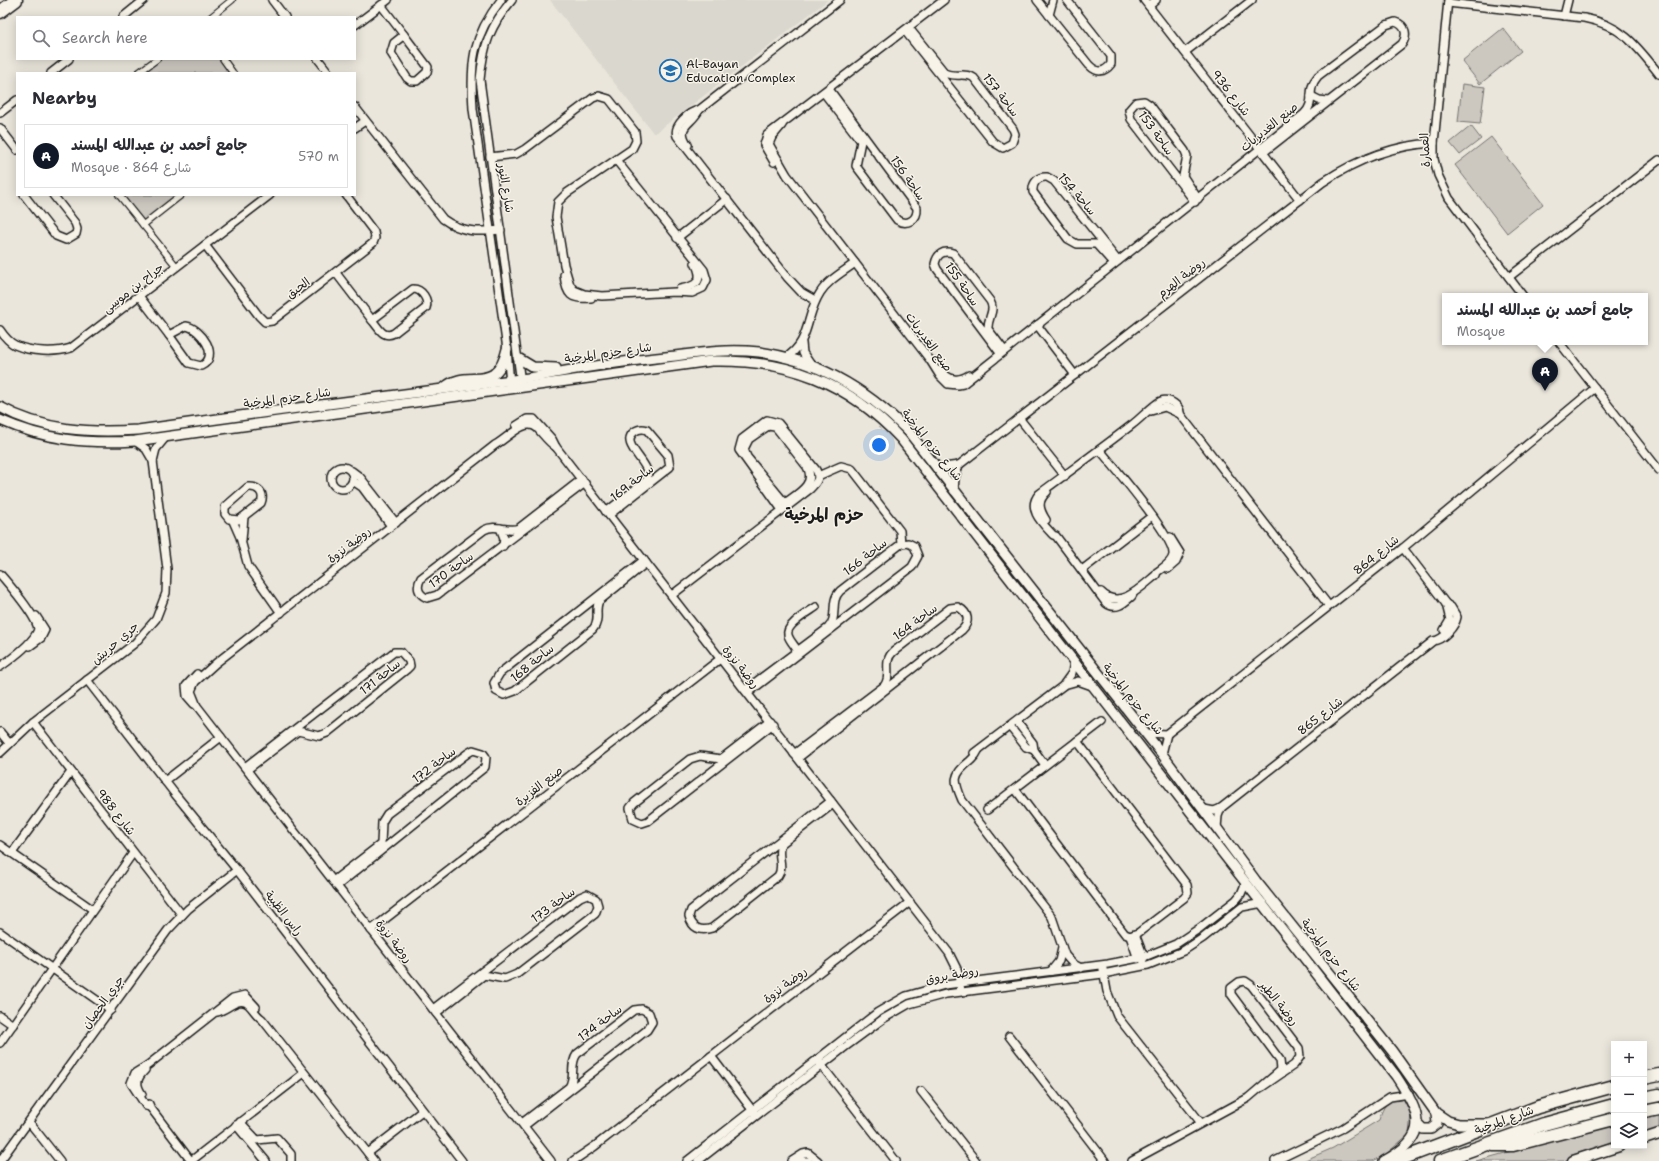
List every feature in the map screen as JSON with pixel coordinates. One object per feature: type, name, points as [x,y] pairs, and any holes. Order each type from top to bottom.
[{"type":"highway","points":[[0,12],[16,0]]},
{"type":"highway","points":[[1647,1077],[1659,1075]]},
{"type":"highway","name":"شارع المرخية","points":[[1396,1161],[1538,1107],[1611,1087]]},
{"type":"highway","points":[[1647,1097],[1659,1095]]},
{"type":"highway","name":"شارع المرخية","points":[[1440,1161],[1544,1124],[1611,1106]]},
{"type":"highway","points":[[1647,1111],[1659,1109]]},
{"type":"highway","points":[[1487,1144],[1498,1146],[1513,1145],[1611,1120]]},
{"type":"main road","points":[[1647,1138],[1659,1134]]},
{"type":"main road","points":[[1573,1161],[1611,1149]]},
{"type":"street","points":[[124,16],[144,0]]},
{"type":"street","points":[[212,16],[232,0]]},
{"type":"street","points":[[272,0],[284,16]]},
{"type":"street","points":[[356,24],[388,0]]},
{"type":"street","name":"شارع النور","points":[[501,0],[479,33],[472,58],[471,79],[473,109],[507,349],[510,384]]},
{"type":"street","name":"شارع النور","points":[[512,0],[498,17],[487,37],[482,60],[480,80],[490,157],[502,230],[521,383]]},
{"type":"street","points":[[816,300],[801,292],[794,285],[693,156],[684,140],[683,132],[687,123],[699,110],[840,0]]},
{"type":"street","name":"صنع الغديريات","points":[[944,0],[782,125],[772,137],[769,144],[787,175],[930,360],[940,376],[948,384],[958,386],[967,380],[1116,262],[1328,101],[1402,44],[1405,40],[1406,33],[1403,26],[1395,22],[1386,25],[1325,71],[1311,85],[1311,102],[1308,111],[1262,151]]},
{"type":"street","points":[[1037,0],[1093,69],[1098,71],[1108,68],[1112,60],[1109,52],[1068,0]]},
{"type":"street","points":[[1049,15],[1053,0]]},
{"type":"street","points":[[1146,3],[1156,0]]},
{"type":"street","points":[[1185,52],[1252,0]]},
{"type":"street","points":[[1564,16],[1568,0]]},
{"type":"street","points":[[1448,1],[1595,20],[1613,27],[1630,40],[1659,74]]},
{"type":"street","name":"العمارة","points":[[1448,1],[1434,143],[1434,159],[1442,186],[1462,218],[1522,293]]},
{"type":"street","name":"شارع 936","points":[[1146,3],[1300,200]]},
{"type":"street","points":[[381,5],[404,35],[428,67],[427,72],[417,81],[411,81],[407,78],[391,53],[394,43],[404,35]]},
{"type":"street","name":"ساحة 157","points":[[907,29],[947,74],[970,75],[974,78],[1013,129],[1015,134],[1012,143],[1003,148],[993,142],[951,90],[907,29]]},
{"type":"street","points":[[52,72],[68,60]]},
{"type":"street","points":[[139,72],[156,60]]},
{"type":"street","points":[[224,60],[233,72]]},
{"type":"street","points":[[319,60],[328,72]]},
{"type":"street","points":[[951,90],[957,75]]},
{"type":"street","name":"ساحة 156","points":[[827,91],[917,208],[915,219],[902,223],[897,220],[859,171],[855,163],[861,145],[859,138],[827,91]]},
{"type":"street","points":[[1311,96],[1319,100],[1328,101]]},
{"type":"street","points":[[0,113],[16,101]]},
{"type":"street","points":[[490,157],[516,154],[575,113],[598,101],[605,102],[613,106],[630,128],[635,132],[636,141],[632,149],[627,150],[616,160],[569,192],[560,206],[558,228],[564,265],[570,285],[574,290],[584,294],[602,296],[675,292],[693,287],[698,282],[698,271],[693,258],[616,160]]},
{"type":"street","name":"ساحة 153","points":[[1144,101],[1150,105],[1185,151],[1187,156],[1184,168],[1184,180],[1197,200],[1169,168],[1129,115],[1131,105],[1136,102],[1144,101]]},
{"type":"street","points":[[356,109],[443,219],[461,229],[470,232],[502,230]]},
{"type":"street","points":[[356,127],[365,120]]},
{"type":"street","points":[[0,128],[16,149]]},
{"type":"street","name":"روضة الهرم","points":[[959,465],[1300,200],[1340,171],[1369,157],[1403,147],[1434,143]]},
{"type":"street","points":[[858,154],[866,151],[875,152]]},
{"type":"street","points":[[1509,277],[1659,160]]},
{"type":"street","points":[[1169,168],[1184,168]]},
{"type":"street","name":"ساحة 154","points":[[1043,176],[1052,179],[1091,226],[1116,262],[1098,245],[1077,244],[1068,239],[1036,197],[1033,192],[1034,183],[1043,176]]},
{"type":"street","points":[[25,196],[56,236],[66,240],[76,234],[77,229],[75,223],[54,196]]},
{"type":"street","points":[[120,196],[177,267]]},
{"type":"street","points":[[143,224],[180,196]]},
{"type":"street","name":"جراح بن موسى","points":[[0,330],[9,340],[20,347],[51,351],[65,350],[79,343],[269,196]]},
{"type":"street","name":"الحبق","points":[[205,246],[265,322],[276,319],[370,247],[375,238],[373,229],[347,196]]},
{"type":"street","points":[[676,238],[727,199]]},
{"type":"street","points":[[1085,244],[1090,236],[1091,226]]},
{"type":"street","name":"ساحة 155","points":[[943,252],[953,254],[956,257],[990,301],[992,310],[988,329],[1002,351],[973,319],[934,264],[936,259],[943,252]]},
{"type":"street","points":[[785,358],[796,351],[802,342],[816,300],[827,284],[855,263]]},
{"type":"street","points":[[336,273],[372,320],[384,334],[389,335],[426,308],[427,300],[420,291],[413,289],[372,320]]},
{"type":"street","points":[[140,296],[169,336],[189,363],[201,366],[208,361],[210,349],[194,329],[186,326],[169,336]]},
{"type":"street","points":[[973,319],[990,318]]},
{"type":"street","points":[[1037,325],[1075,374]]},
{"type":"street","points":[[802,342],[803,353],[811,365]]},
{"type":"street","points":[[1561,345],[1659,470]]},
{"type":"street","points":[[444,389],[452,382],[477,378],[497,372],[503,365],[507,349]]},
{"type":"street","name":"شارع حزم المرخية","points":[[521,383],[584,368],[732,350],[760,352],[811,365],[841,379],[867,395],[890,413],[908,431],[1162,754],[1217,828],[1392,1051],[1436,1113],[1448,1121],[1459,1124],[1490,1124]]},
{"type":"street","points":[[518,358],[528,365],[540,368],[584,368]]},
{"type":"street","name":"شارع حزم المرخية","points":[[0,407],[36,423],[72,431],[104,432],[138,430],[444,389],[521,383],[711,361],[760,363],[785,367],[814,376],[860,402],[893,430],[942,490],[1092,686],[1263,903],[1409,1094],[1415,1109],[1417,1123],[1411,1143],[1401,1152],[1384,1161]]},
{"type":"street","name":"شارع حزم المرخية","points":[[0,420],[20,429],[49,437],[74,441],[100,443],[135,441],[165,438],[510,384]]},
{"type":"street","name":"شارع 864","points":[[1167,734],[1403,548],[1595,388]]},
{"type":"street","points":[[1100,450],[1165,533],[1167,533],[1180,553],[1179,558],[1164,572],[1156,575],[1132,594],[1120,600],[1112,600],[1093,584],[1056,536],[1054,536],[1045,526],[1034,508],[1036,497],[1100,450],[1149,411],[1165,407],[1180,414],[1329,606]]},
{"type":"street","name":"روضة نزوة","points":[[552,1160],[523,1125],[335,884],[247,768],[197,706],[192,694],[193,685],[216,663],[496,445],[518,424],[530,418],[540,423],[556,446],[720,659],[910,902],[952,958],[961,992]]},
{"type":"street","points":[[1019,418],[1065,476]]},
{"type":"street","points":[[670,594],[784,506],[814,486],[818,476],[816,470],[775,421],[768,420],[745,435],[740,442],[739,450],[784,506]]},
{"type":"street","points":[[768,426],[775,427],[778,430],[810,473],[809,481],[805,487],[784,506],[747,457],[744,449],[749,439],[768,426]]},
{"type":"street","name":"ساحة 169","points":[[641,429],[649,431],[670,459],[670,467],[608,513],[645,483],[648,477],[646,467],[630,443],[632,434],[641,429]]},
{"type":"street","points":[[153,461],[156,449],[165,438]]},
{"type":"street","points":[[135,441],[146,450],[153,461]]},
{"type":"street","name":"جري حريش","points":[[0,753],[33,722],[135,643],[156,619],[165,598],[168,584],[153,461]]},
{"type":"street","points":[[936,468],[959,465],[955,478],[954,491]]},
{"type":"street","points":[[818,476],[841,466],[852,469],[900,531],[901,544]]},
{"type":"street","points":[[354,481],[352,485],[344,490],[336,488],[331,481],[333,472],[340,467],[344,467],[352,471],[360,477],[393,524]]},
{"type":"street","points":[[646,467],[661,475]]},
{"type":"street","points":[[352,471],[354,481],[362,487],[393,524]]},
{"type":"street","name":"ساحة 170","points":[[583,481],[503,546],[437,595],[427,598],[419,592],[418,583],[426,574],[487,528],[512,530],[519,528],[583,481]]},
{"type":"street","points":[[233,521],[244,517],[261,503],[262,495],[257,488],[248,488],[227,504],[225,514],[233,521],[242,542],[248,566],[281,613]]},
{"type":"street","points":[[1082,570],[1152,516]]},
{"type":"street","points":[[242,542],[244,517]]},
{"type":"street","points":[[500,528],[504,538],[503,546]]},
{"type":"street","name":"ساحة 166","points":[[908,543],[914,546],[918,552],[916,562],[847,617],[747,692],[832,625],[834,599],[840,591],[901,544],[908,543]]},
{"type":"street","name":"شارع 865","points":[[1221,808],[1433,641],[1449,623],[1450,616],[1446,604],[1403,548]]},
{"type":"street","name":"ساحة 168","points":[[645,561],[597,603],[598,621],[593,629],[515,691],[504,695],[496,691],[494,683],[500,673],[645,561]]},
{"type":"street","points":[[0,574],[24,603],[38,629],[34,637],[20,652],[0,667]]},
{"type":"street","points":[[798,651],[788,635],[788,630],[791,625],[816,607]]},
{"type":"street","name":"ساحة 164","points":[[954,607],[962,609],[968,617],[966,626],[900,678],[796,756],[884,686],[887,682],[887,660],[893,652],[950,608],[954,607]]},
{"type":"street","points":[[581,609],[590,610],[597,614]]},
{"type":"street","points":[[834,612],[847,617]]},
{"type":"street","name":"ساحة 171","points":[[394,652],[401,652],[409,661],[410,666],[408,669],[327,733],[319,736],[302,731],[295,732],[247,768],[394,652]]},
{"type":"street","name":"صنع الفزيرة","points":[[371,930],[720,659]]},
{"type":"street","points":[[1074,661],[1072,673],[1064,685],[961,763],[953,775],[953,791],[962,800],[1052,917],[1068,960],[1081,968]]},
{"type":"street","points":[[887,670],[892,676],[900,678]]},
{"type":"street","name":"راس الظبية","points":[[87,680],[164,781],[237,870],[462,1161]]},
{"type":"street","points":[[1064,685],[1078,681],[1092,686]]},
{"type":"street","points":[[310,718],[308,724],[311,734]]},
{"type":"street","name":"شارع 988","points":[[33,722],[133,853],[182,914]]},
{"type":"street","points":[[1017,722],[1033,744],[1034,750],[1045,765]]},
{"type":"street","points":[[988,810],[1102,722]]},
{"type":"street","points":[[771,723],[648,821],[642,823],[633,819],[630,808],[634,803],[695,756],[705,756],[717,760],[725,757],[771,723]]},
{"type":"street","points":[[1010,727],[1026,747],[1034,750]]},
{"type":"street","points":[[0,732],[9,743]]},
{"type":"street","points":[[1145,733],[1167,734],[1162,754]]},
{"type":"street","points":[[164,781],[222,737]]},
{"type":"street","points":[[1077,741],[1188,887],[1188,893],[1184,898],[1133,935]]},
{"type":"street","name":"ساحة 172","points":[[473,750],[483,753],[486,757],[485,767],[399,836],[335,884],[379,846],[382,841],[383,819],[387,814],[468,753],[473,750]]},
{"type":"street","points":[[705,756],[710,764],[710,773]]},
{"type":"street","points":[[12,853],[71,772]]},
{"type":"street","points":[[1014,789],[1123,931],[1133,935],[1142,962],[1106,973]]},
{"type":"street","points":[[832,802],[786,839],[779,849],[781,869],[775,879],[712,928],[706,930],[694,927],[689,916],[691,910],[832,802]]},
{"type":"street","points":[[1204,809],[1214,811],[1221,808]]},
{"type":"street","points":[[1217,828],[1217,820],[1221,808]]},
{"type":"street","points":[[382,832],[392,837],[399,836]]},
{"type":"street","points":[[0,844],[92,909]]},
{"type":"street","points":[[0,1043],[92,909],[133,853]]},
{"type":"street","points":[[764,853],[773,854],[779,859]]},
{"type":"street","name":"جري الحصان","points":[[0,1161],[168,930],[182,914],[237,870]]},
{"type":"street","name":"روضة بروق","points":[[698,1161],[755,1114],[817,1059],[889,1004],[928,989],[1051,971],[1105,965],[1141,958],[1176,944],[1200,928],[1236,900],[1241,894],[1246,882]]},
{"type":"street","name":"ساحة 173","points":[[591,895],[596,899],[598,906],[595,914],[517,974],[508,978],[484,975],[435,1011],[496,961],[580,897],[591,895]]},
{"type":"street","name":"روضة نزوة","points":[[573,1161],[595,1146],[910,902]]},
{"type":"street","name":"روضة بروق","points":[[687,1161],[822,1066],[894,1012],[909,1004],[929,998],[961,992],[1132,969],[1166,959],[1183,951],[1204,938],[1242,907],[1263,903]]},
{"type":"street","points":[[0,932],[111,1010]]},
{"type":"street","points":[[1051,971],[1059,961],[1062,946]]},
{"type":"street","points":[[496,961],[495,970],[502,978]]},
{"type":"street","points":[[1105,965],[1110,1000],[1117,1016],[1201,1123]]},
{"type":"street","name":"روضة الطير","points":[[1281,1062],[1234,1000],[1231,994],[1231,988],[1235,984],[1245,981],[1251,985],[1299,1048],[1300,1057],[1297,1061]]},
{"type":"street","points":[[304,1073],[191,1161],[150,1107],[146,1106],[131,1083],[135,1073],[148,1065],[217,1012],[243,1001],[247,1003],[262,1019],[374,1161]]},
{"type":"street","name":"ساحة 174","points":[[642,1009],[649,1013],[652,1018],[651,1026],[589,1076],[523,1125],[569,1087],[573,1080],[573,1059],[582,1050],[634,1010],[642,1009]]},
{"type":"street","points":[[0,1016],[13,1025]]},
{"type":"street","points":[[1009,1036],[1105,1161]]},
{"type":"street","points":[[711,1056],[755,1114]]},
{"type":"street","points":[[817,1059],[896,1161]]},
{"type":"street","points":[[1262,1087],[1281,1070],[1281,1062],[1297,1061]]},
{"type":"street","points":[[1132,1161],[1248,1098],[1297,1061]]},
{"type":"street","points":[[572,1072],[580,1076],[589,1076]]},
{"type":"street","points":[[921,1091],[976,1161]]},
{"type":"street","points":[[1275,1161],[1343,1128],[1390,1097],[1409,1094]]},
{"type":"street","points":[[368,1153],[422,1111]]},
{"type":"street","points":[[1417,1123],[1423,1129],[1431,1129],[1437,1124],[1436,1113]]},
{"type":"street","points":[[29,1122],[60,1161]]},
{"type":"street","points":[[238,1124],[254,1139],[274,1138],[279,1140],[291,1154],[291,1161]]},
{"type":"street","points":[[238,1124],[266,1161]]},
{"type":"street","points":[[260,1155],[265,1139]]},
{"type":"street","name":"روضة نزوة","points":[[579,1161],[591,1152],[595,1146]]},
{"type":"street","points":[[792,1161],[803,1154],[808,1153],[818,1161]]},
{"type":"street","points":[[800,1161],[808,1161]]},
{"type":"shaded area","name":"Al-Bayan Education Complex","points":[[550,0],[828,0],[654,134]]},
{"type":"shaded area","points":[[1503,28],[1521,51],[1480,84],[1462,61]]},
{"type":"shaded area","points":[[160,60],[220,60],[229,72],[144,72]]},
{"type":"shaded area","points":[[1462,84],[1485,87],[1480,124],[1458,122]]},
{"type":"shaded area","points":[[1471,126],[1481,139],[1460,155],[1450,143]]},
{"type":"shaded area","points":[[1491,137],[1543,204],[1507,233],[1455,165]]},
{"type":"shaded area","points":[[124,196],[177,196],[144,221]]},
{"type":"shaded area","points":[[1402,1097],[1411,1113],[1409,1134],[1385,1155],[1373,1161],[1303,1161],[1333,1148],[1379,1120],[1386,1104]]},
{"type":"shaded area","points":[[1659,1113],[1659,1131],[1647,1134],[1647,1115]]},
{"type":"shaded area","points":[[1611,1124],[1611,1145],[1563,1161],[1476,1161]]},
{"type":"place","name":"Al-Bayan Education Complex","points":[[670,71]]},
{"type":"place","name":"جامع أحمد بن عبدالله المسند","points":[[1545,391]]},
{"type":"district","name":"حزم المرخية","points":[[824,514]]}]
